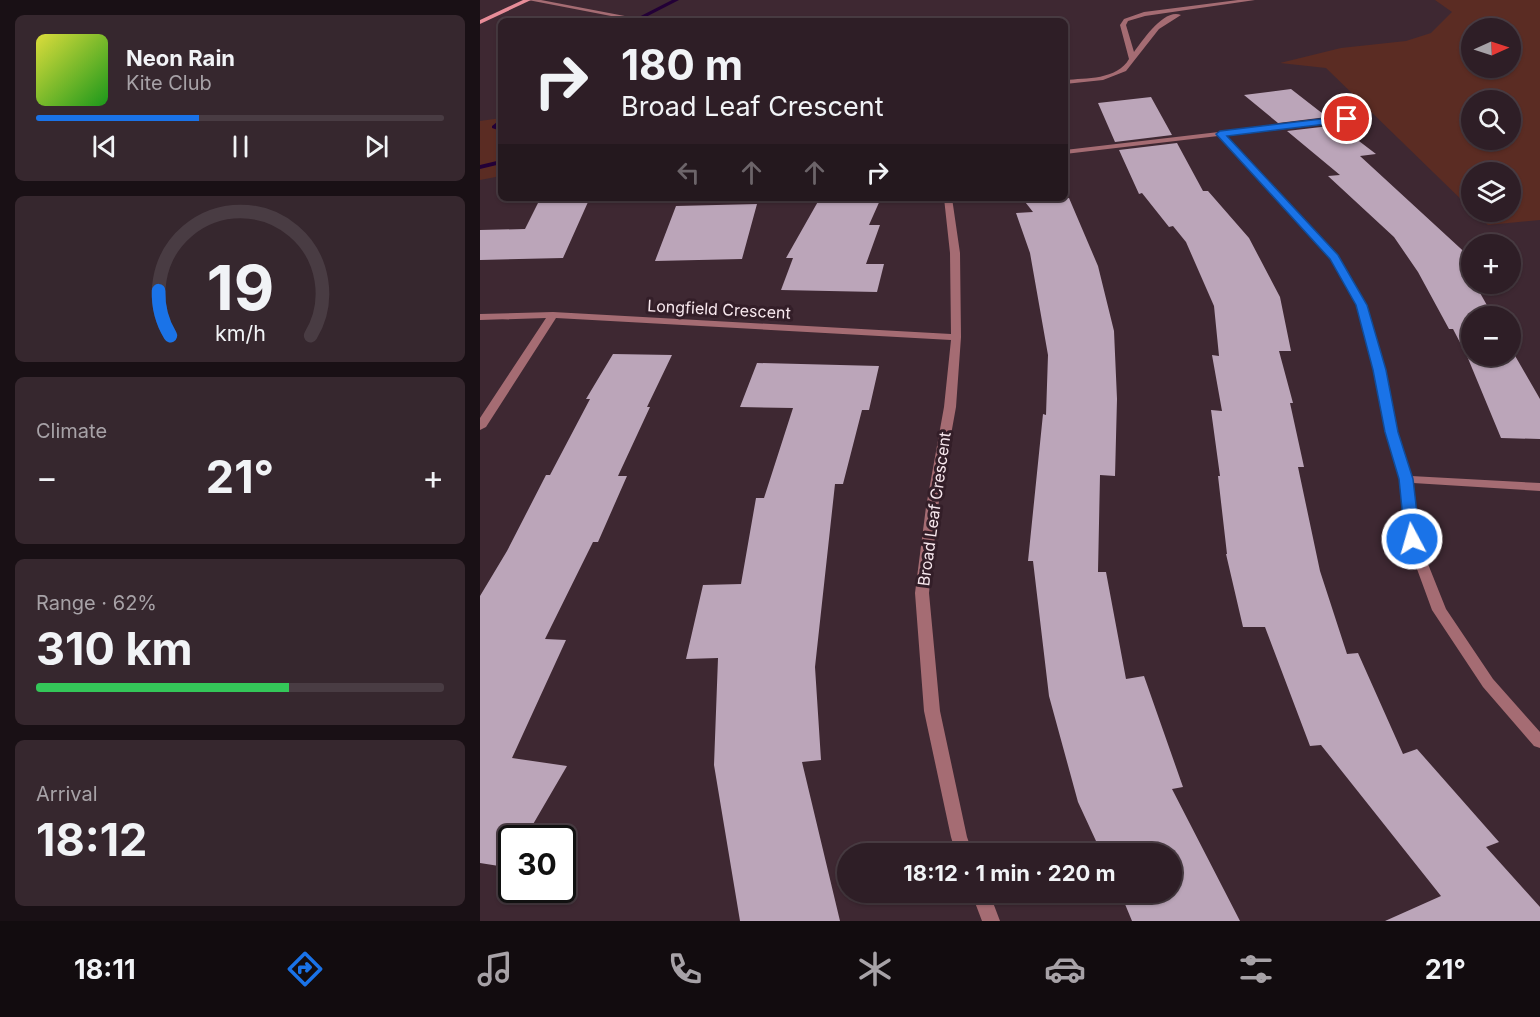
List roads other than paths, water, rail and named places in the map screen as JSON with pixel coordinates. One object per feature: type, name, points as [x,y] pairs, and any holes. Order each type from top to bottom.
[{"type":"main road","points":[[480,22],[529,0]]},
{"type":"street","points":[[529,0],[627,18]]},
{"type":"street","points":[[1132,59],[1123,25],[1126,20],[1144,14],[1252,0]]},
{"type":"street","points":[[1068,82],[1091,80],[1126,69],[1146,43],[1151,32],[1165,19],[1202,8]]},
{"type":"street","points":[[1068,152],[1347,119]]},
{"type":"street","points":[[1220,134],[1293,210],[1334,258],[1362,305],[1380,370],[1391,432],[1406,479],[1412,539],[1440,610],[1488,683],[1540,742]]},
{"type":"street","name":"Broad Leaf Crescent","points":[[948,201],[955,252],[956,337],[950,407],[932,507],[922,592],[932,711],[961,843]]},
{"type":"street","points":[[480,427],[553,315]]},
{"type":"street","name":"Longfield Crescent","points":[[480,317],[553,315],[956,337]]},
{"type":"street","points":[[1406,479],[1540,487]]},
{"type":"street","points":[[984,903],[991,921]]},
{"type":"waterway","points":[[640,18],[676,0]]},
{"type":"waterway","points":[[498,124],[494,127],[498,128]]},
{"type":"waterway","points":[[480,167],[498,163]]}]
